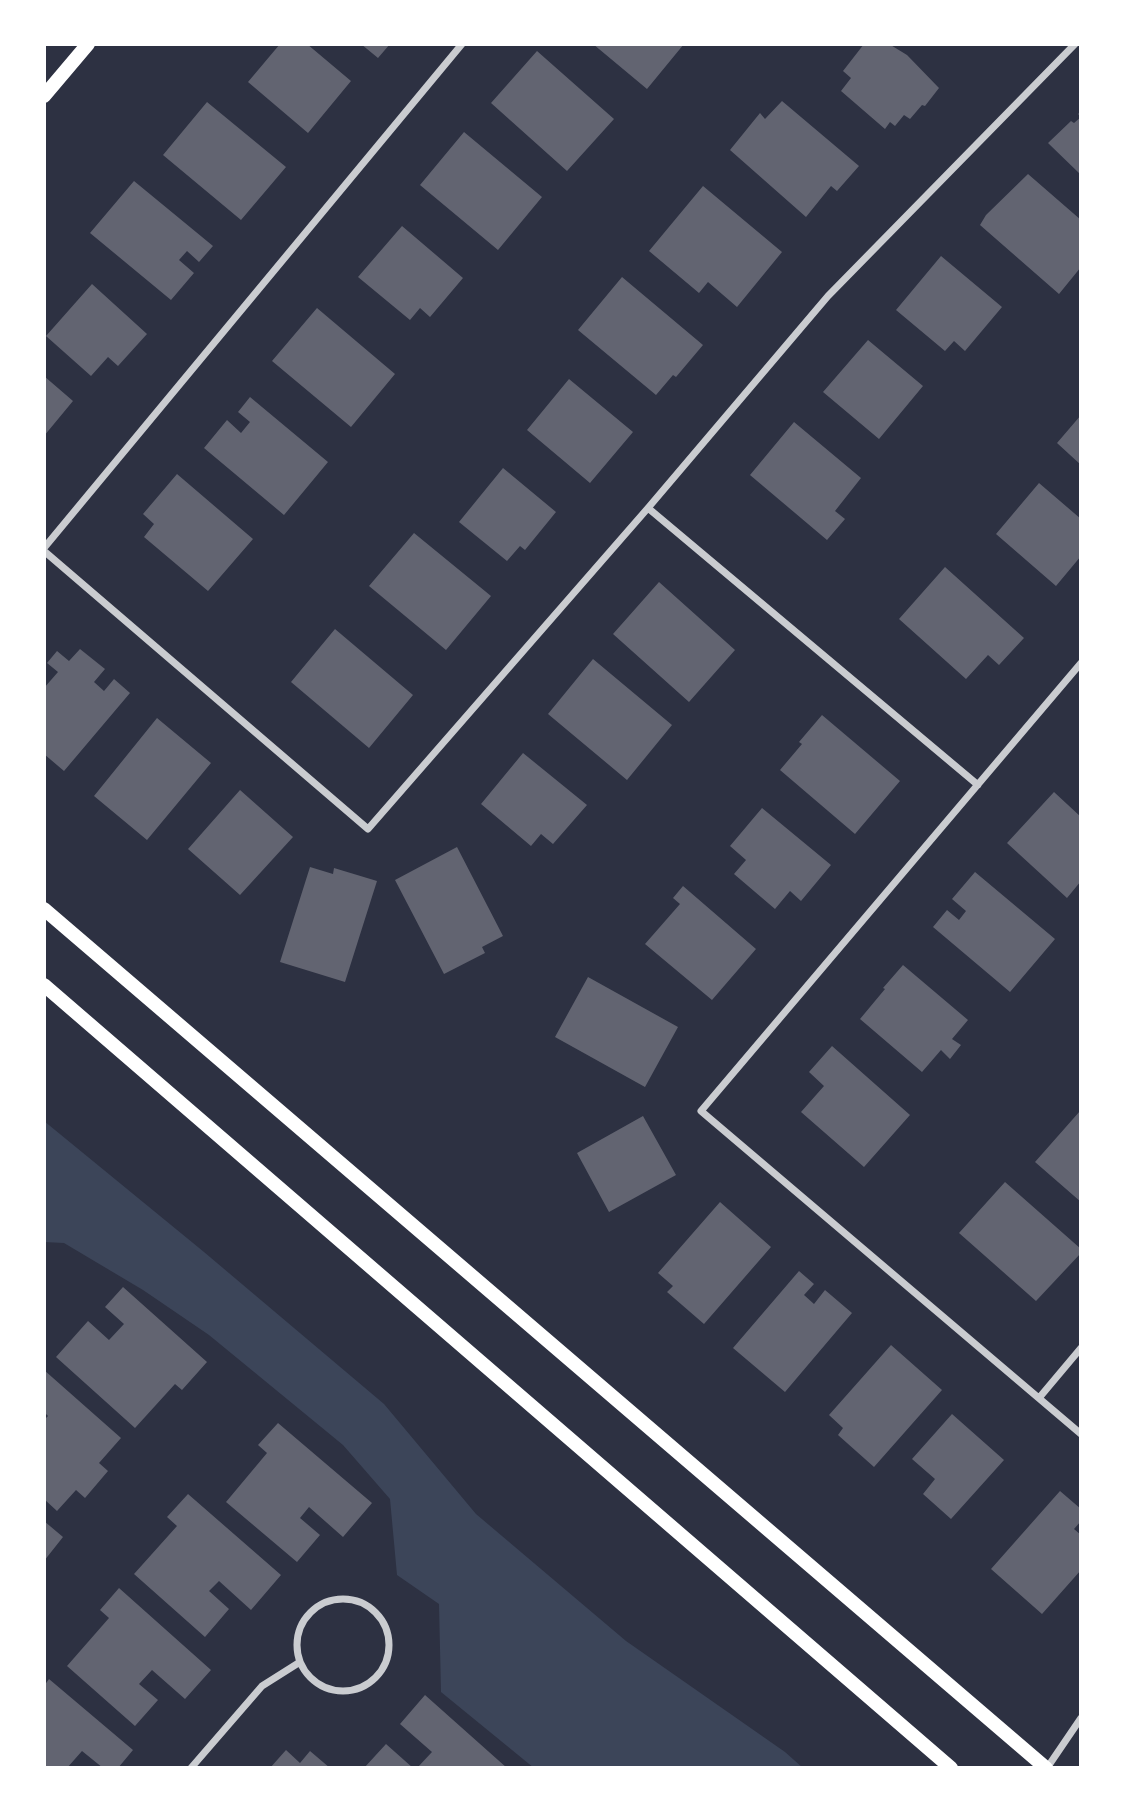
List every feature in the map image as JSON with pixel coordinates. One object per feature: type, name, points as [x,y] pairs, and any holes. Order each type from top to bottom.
[{"type":"main road","points":[[44,96],[88,44]]},
{"type":"main road","points":[[44,909],[1046,1768]]},
{"type":"main road","points":[[44,985],[951,1768]]},
{"type":"street","points":[[463,44],[44,550],[368,829],[648,508],[828,296],[1075,44]]},
{"type":"street","points":[[648,508],[978,785]]},
{"type":"street","points":[[1081,663],[701,1111],[1081,1434]]},
{"type":"street","points":[[1039,1398],[1081,1348]]},
{"type":"street","points":[[341,1598],[356,1600],[380,1615],[387,1628],[390,1642],[388,1657],[382,1670],[373,1681],[359,1688],[345,1692],[331,1690],[318,1684],[307,1674],[300,1662],[296,1647],[304,1619],[327,1601],[341,1598]]},
{"type":"street","points":[[191,1768],[262,1686],[300,1662]]},
{"type":"street","points":[[1046,1768],[1081,1718]]},
{"type":"shaded area","points":[[44,1121],[384,1404],[476,1514],[626,1641],[785,1752],[803,1768],[534,1768],[441,1692],[439,1604],[397,1575],[390,1499],[343,1445],[209,1335],[143,1290],[64,1243],[44,1242]]},
{"type":"building","points":[[280,44],[307,44],[351,81],[308,133],[248,82]]},
{"type":"building","points":[[361,44],[390,44],[378,58]]},
{"type":"building","points":[[593,44],[684,44],[647,89]]},
{"type":"building","points":[[864,44],[889,44],[907,55],[939,88],[910,119],[904,115],[895,126],[890,122],[885,129],[841,91],[851,78],[843,71]]},
{"type":"building","points":[[537,51],[614,119],[567,171],[491,103]]},
{"type":"building","points":[[782,101],[859,166],[837,191],[831,186],[806,217],[730,150],[760,113],[765,119]]},
{"type":"building","points":[[207,102],[286,167],[241,220],[163,155]]},
{"type":"building","points":[[1081,117],[1081,175],[1048,143],[1071,121],[1074,123]]},
{"type":"building","points":[[464,132],[542,197],[498,250],[420,185]]},
{"type":"building","points":[[1028,174],[1081,220],[1081,267],[1059,294],[980,225],[986,215]]},
{"type":"building","points":[[134,181],[213,246],[199,262],[187,251],[179,260],[194,273],[171,300],[90,233]]},
{"type":"building","points":[[703,186],[782,252],[737,307],[708,282],[699,293],[649,251]]},
{"type":"building","points":[[402,226],[463,278],[430,317],[420,308],[410,320],[358,277]]},
{"type":"building","points":[[941,256],[1002,307],[965,351],[954,341],[945,351],[896,310]]},
{"type":"building","points":[[622,277],[703,345],[676,377],[673,375],[656,395],[578,330]]},
{"type":"building","points":[[92,284],[147,334],[118,366],[108,357],[91,376],[46,336]]},
{"type":"building","points":[[317,308],[395,374],[351,427],[272,361]]},
{"type":"building","points":[[868,340],[923,386],[879,439],[823,392]]},
{"type":"building","points":[[44,376],[73,401],[44,436]]},
{"type":"building","points":[[569,379],[633,432],[590,483],[527,430]]},
{"type":"building","points":[[250,397],[328,462],[284,515],[204,448],[227,420],[241,433],[250,422],[238,412]]},
{"type":"building","points":[[1081,415],[1081,465],[1057,443]]},
{"type":"building","points":[[794,422],[861,478],[835,511],[845,519],[827,540],[750,475]]},
{"type":"building","points":[[503,468],[556,512],[525,550],[520,546],[507,561],[459,522]]},
{"type":"building","points":[[177,474],[253,539],[208,591],[144,537],[154,524],[143,514]]},
{"type":"building","points":[[1039,483],[1081,519],[1081,556],[1056,586],[996,534]]},
{"type":"building","points":[[414,533],[491,596],[446,650],[369,586]]},
{"type":"building","points":[[945,567],[1024,638],[999,665],[988,655],[966,679],[899,619]]},
{"type":"building","points":[[659,582],[735,650],[689,702],[613,634]]},
{"type":"building","points":[[335,629],[413,695],[369,748],[291,682]]},
{"type":"building","points":[[80,649],[105,669],[94,682],[104,691],[114,679],[130,693],[64,771],[44,754],[44,688],[58,672],[47,663],[57,651],[69,661]]},
{"type":"building","points":[[593,659],[672,725],[627,780],[548,714]]},
{"type":"building","points":[[822,715],[900,781],[855,834],[780,770]]},
{"type":"building","points":[[157,718],[211,763],[147,840],[94,796]]},
{"type":"building","points":[[523,753],[587,805],[553,844],[541,834],[531,846],[481,804]]},
{"type":"building","points":[[240,790],[293,837],[240,895],[188,849]]},
{"type":"building","points":[[1054,792],[1081,817],[1081,881],[1067,898],[1007,843]]},
{"type":"building","points":[[762,808],[831,865],[801,901],[790,891],[775,909],[734,874],[746,860],[730,846]]},
{"type":"building","points":[[457,847],[503,936],[482,947],[485,953],[444,974],[395,880]]},
{"type":"building","points":[[310,867],[333,874],[334,868],[377,881],[345,982],[280,962]]},
{"type":"building","points":[[975,872],[1055,939],[1010,992],[933,927],[947,910],[959,920],[966,911],[952,899]]},
{"type":"building","points":[[683,886],[756,949],[712,1000],[645,944],[680,904],[673,898]]},
{"type":"building","points":[[903,965],[968,1020],[952,1039],[961,1045],[950,1059],[941,1050],[922,1072],[860,1019]]},
{"type":"building","points":[[588,977],[678,1027],[645,1087],[555,1037]]},
{"type":"building","points":[[832,1046],[910,1115],[864,1167],[801,1112],[824,1086],[809,1072]]},
{"type":"building","points":[[1081,1112],[1081,1202],[1035,1162]]},
{"type":"building","points":[[643,1116],[676,1175],[609,1212],[577,1153]]},
{"type":"building","points":[[1005,1182],[1081,1249],[1081,1253],[1036,1301],[959,1233]]},
{"type":"building","points":[[720,1202],[771,1247],[704,1324],[667,1292],[673,1286],[658,1273]]},
{"type":"building","points":[[799,1271],[814,1284],[804,1295],[814,1304],[825,1290],[852,1313],[785,1392],[733,1348]]},
{"type":"building","points":[[123,1287],[207,1362],[182,1390],[175,1384],[135,1428],[56,1357],[88,1321],[109,1340],[124,1324],[105,1307]]},
{"type":"building","points":[[891,1345],[942,1390],[874,1467],[838,1435],[843,1428],[829,1415]]},
{"type":"building","points":[[44,1370],[121,1438],[99,1463],[108,1471],[85,1498],[76,1490],[57,1511],[44,1499],[44,1420],[48,1416],[44,1412]]},
{"type":"building","points":[[952,1414],[1004,1460],[951,1519],[923,1494],[935,1479],[912,1459]]},
{"type":"building","points":[[278,1423],[372,1503],[343,1537],[309,1507],[300,1518],[320,1535],[297,1562],[226,1502],[267,1453],[258,1445]]},
{"type":"building","points":[[1060,1491],[1081,1509],[1081,1521],[1074,1529],[1081,1535],[1081,1570],[1042,1614],[991,1569]]},
{"type":"building","points":[[188,1494],[281,1575],[251,1610],[219,1581],[209,1591],[229,1609],[205,1637],[134,1574],[177,1526],[167,1517]]},
{"type":"building","points":[[44,1521],[63,1537],[44,1561]]},
{"type":"building","points":[[119,1588],[211,1670],[185,1699],[152,1670],[139,1684],[158,1700],[135,1726],[67,1666],[109,1618],[100,1610]]},
{"type":"building","points":[[49,1679],[133,1750],[118,1768],[103,1768],[82,1751],[67,1768],[44,1768],[44,1686]]},
{"type":"building","points":[[425,1695],[507,1768],[417,1768],[432,1752],[400,1724]]},
{"type":"building","points":[[386,1744],[413,1768],[364,1768]]},
{"type":"building","points":[[286,1750],[300,1763],[310,1751],[330,1768],[270,1768]]}]
